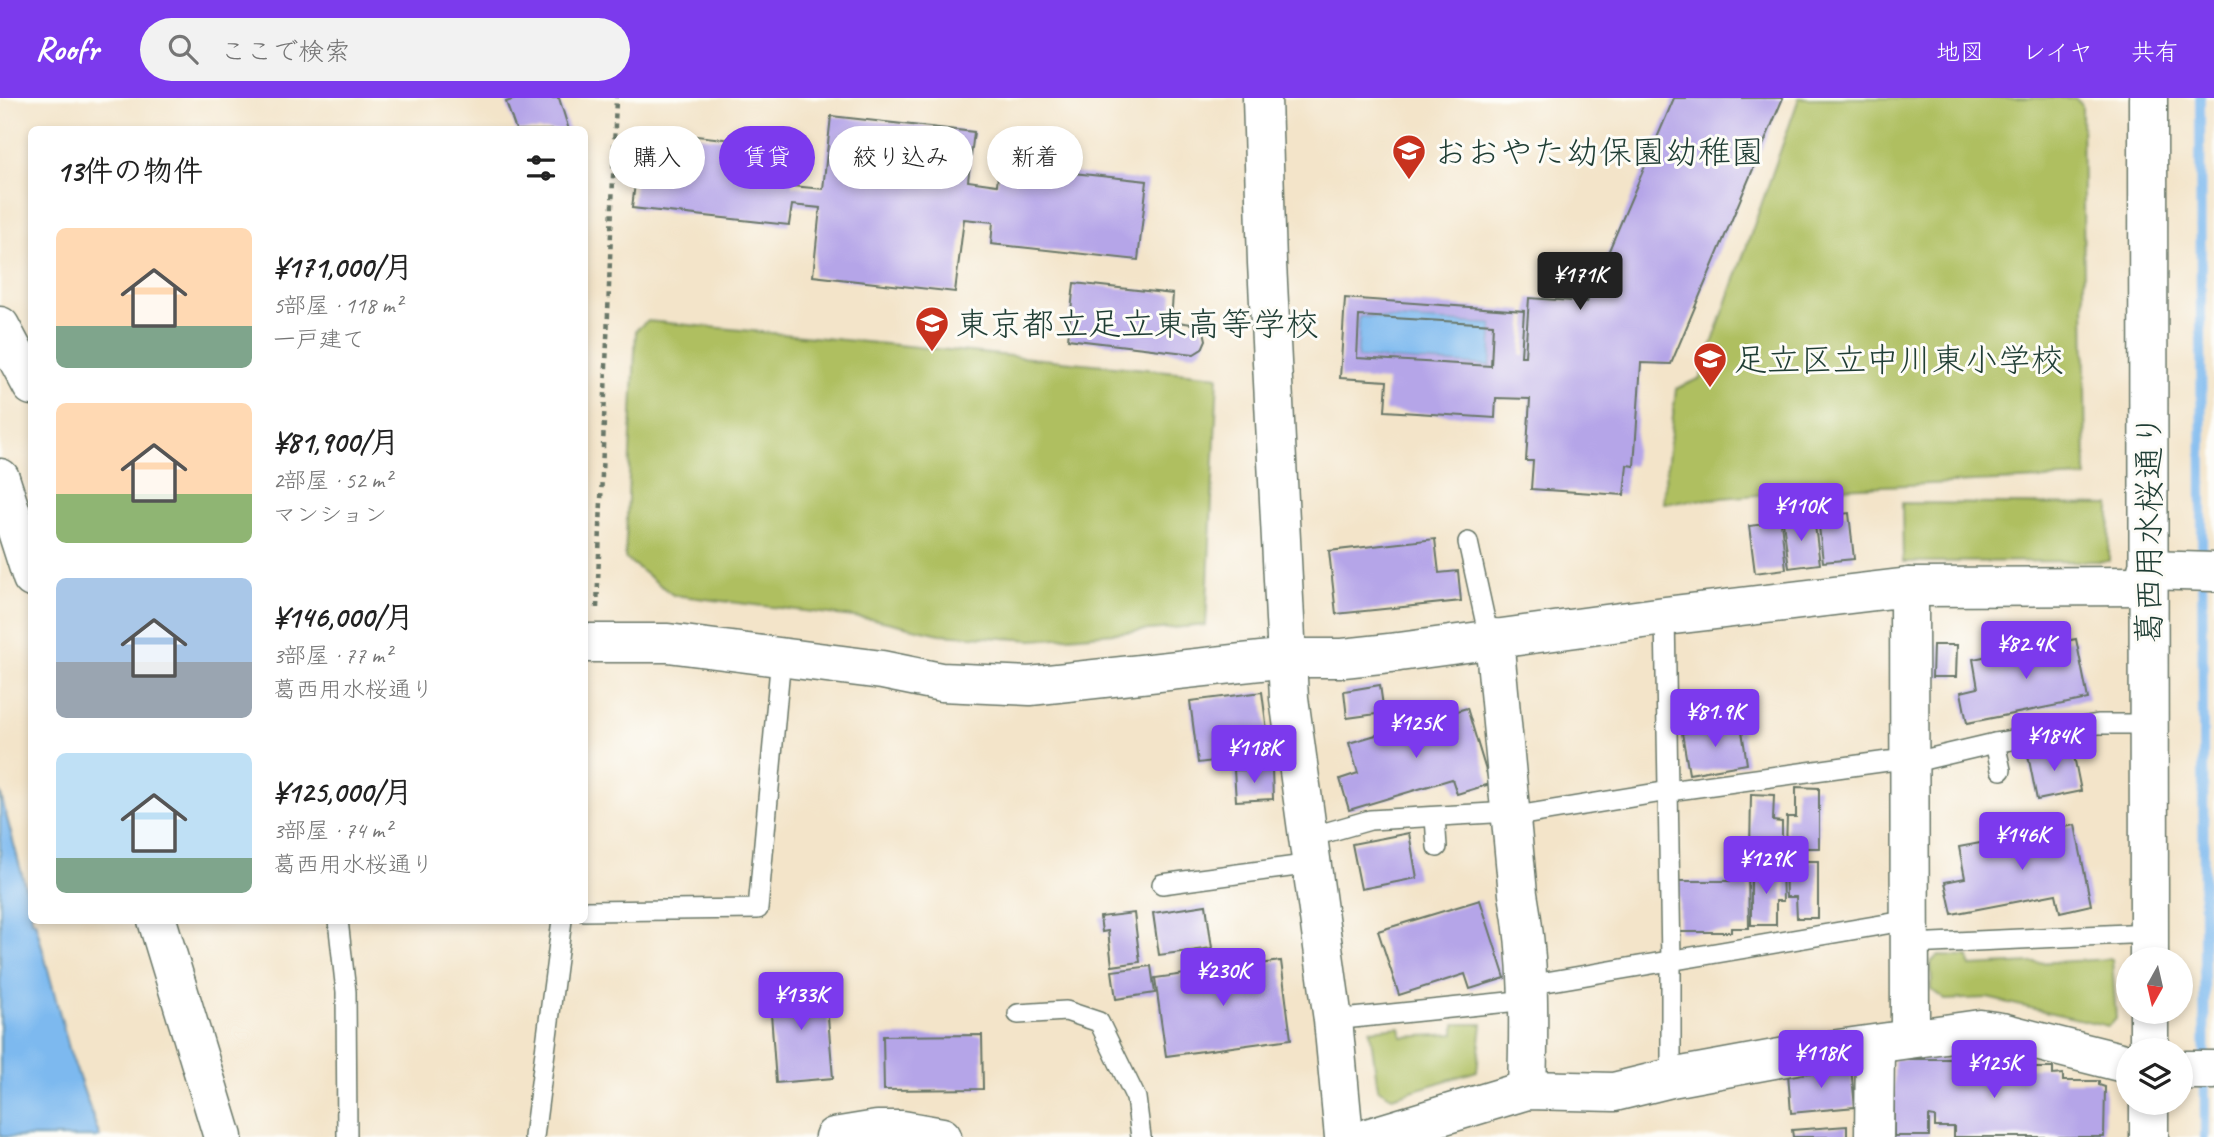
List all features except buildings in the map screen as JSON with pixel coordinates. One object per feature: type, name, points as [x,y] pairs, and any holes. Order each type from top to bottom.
[{"type":"street","points":[[1262,98],[1267,263],[1289,698],[1333,1020],[1344,1137]]},
{"type":"street","name":"葛西用水桜通り","points":[[2148,98],[2156,575],[2148,724],[2149,946]]},
{"type":"street","points":[[0,326],[28,378]]},
{"type":"street","points":[[0,478],[28,566]]},
{"type":"street","points":[[590,644],[668,643],[882,670],[941,682],[1030,686],[1288,658],[1343,658],[1665,615],[1909,587],[2214,572]]},
{"type":"street","points":[[1874,1137],[1910,932],[1909,587]]},
{"type":"street","points":[[1491,638],[1518,894],[1526,934],[1527,1090]]},
{"type":"street","points":[[134,924],[195,1137]]},
{"type":"street","points":[[158,924],[223,1137]]},
{"type":"street","points":[[1371,1137],[1527,1090],[1614,1092],[1671,1078],[1796,1055],[1980,1029],[2116,1061]]},
{"type":"street","points":[[2149,1115],[2149,1137]]},
{"type":"street","points":[[834,1137],[890,1130],[942,1137]]},
{"type":"lane","points":[[1468,542],[1491,638]]},
{"type":"lane","points":[[1665,615],[1671,1078]]},
{"type":"lane","points":[[588,911],[758,909],[781,656]]},
{"type":"lane","points":[[1162,884],[1310,850],[1370,820],[1511,815],[1909,758],[1927,759],[2098,724],[2148,724]]},
{"type":"lane","points":[[1995,743],[2001,771]]},
{"type":"lane","points":[[1435,817],[1437,847]]},
{"type":"lane","points":[[338,924],[346,992],[347,1137]]},
{"type":"lane","points":[[534,1137],[561,924]]},
{"type":"lane","points":[[1333,1020],[1528,993],[1671,961],[1910,932],[2149,946]]},
{"type":"lane","points":[[1018,1014],[1066,1011],[1099,1022],[1136,1098],[1141,1137]]},
{"type":"path","points":[[590,644],[616,98]]},
{"type":"green space","points":[[1799,98],[2075,98],[2082,105],[2086,477],[1839,488],[1663,503],[1676,389],[1700,378]]},
{"type":"green space","points":[[647,321],[1218,376],[1206,625],[1033,640],[940,634],[878,620],[673,595],[625,558],[636,330]]},
{"type":"green space","points":[[1902,503],[2110,505],[2109,561],[1903,562]]},
{"type":"green space","points":[[1939,956],[1969,957],[1970,966],[2112,959],[2116,1019],[2108,1026],[1987,998],[1945,1000],[1932,990],[1931,962]]},
{"type":"green space","points":[[1455,1024],[1482,1024],[1477,1071],[1392,1097],[1378,1089],[1370,1030],[1400,1027],[1402,1037],[1455,1034]]},
{"type":"water","points":[[1359,316],[1493,324],[1491,366],[1357,358]]},
{"type":"water","points":[[0,792],[28,897],[28,924],[36,924],[70,1052],[100,1137],[0,1137]]},
{"type":"waterway","points":[[2200,98],[2205,1137]]},
{"type":"place","name":"おおやた幼保園幼稚園","points":[[1409,181]]},
{"type":"place","name":"東京都立足立東高等学校","points":[[932,353]]},
{"type":"place","name":"足立区立中川東小学校","points":[[1710,389]]}]
